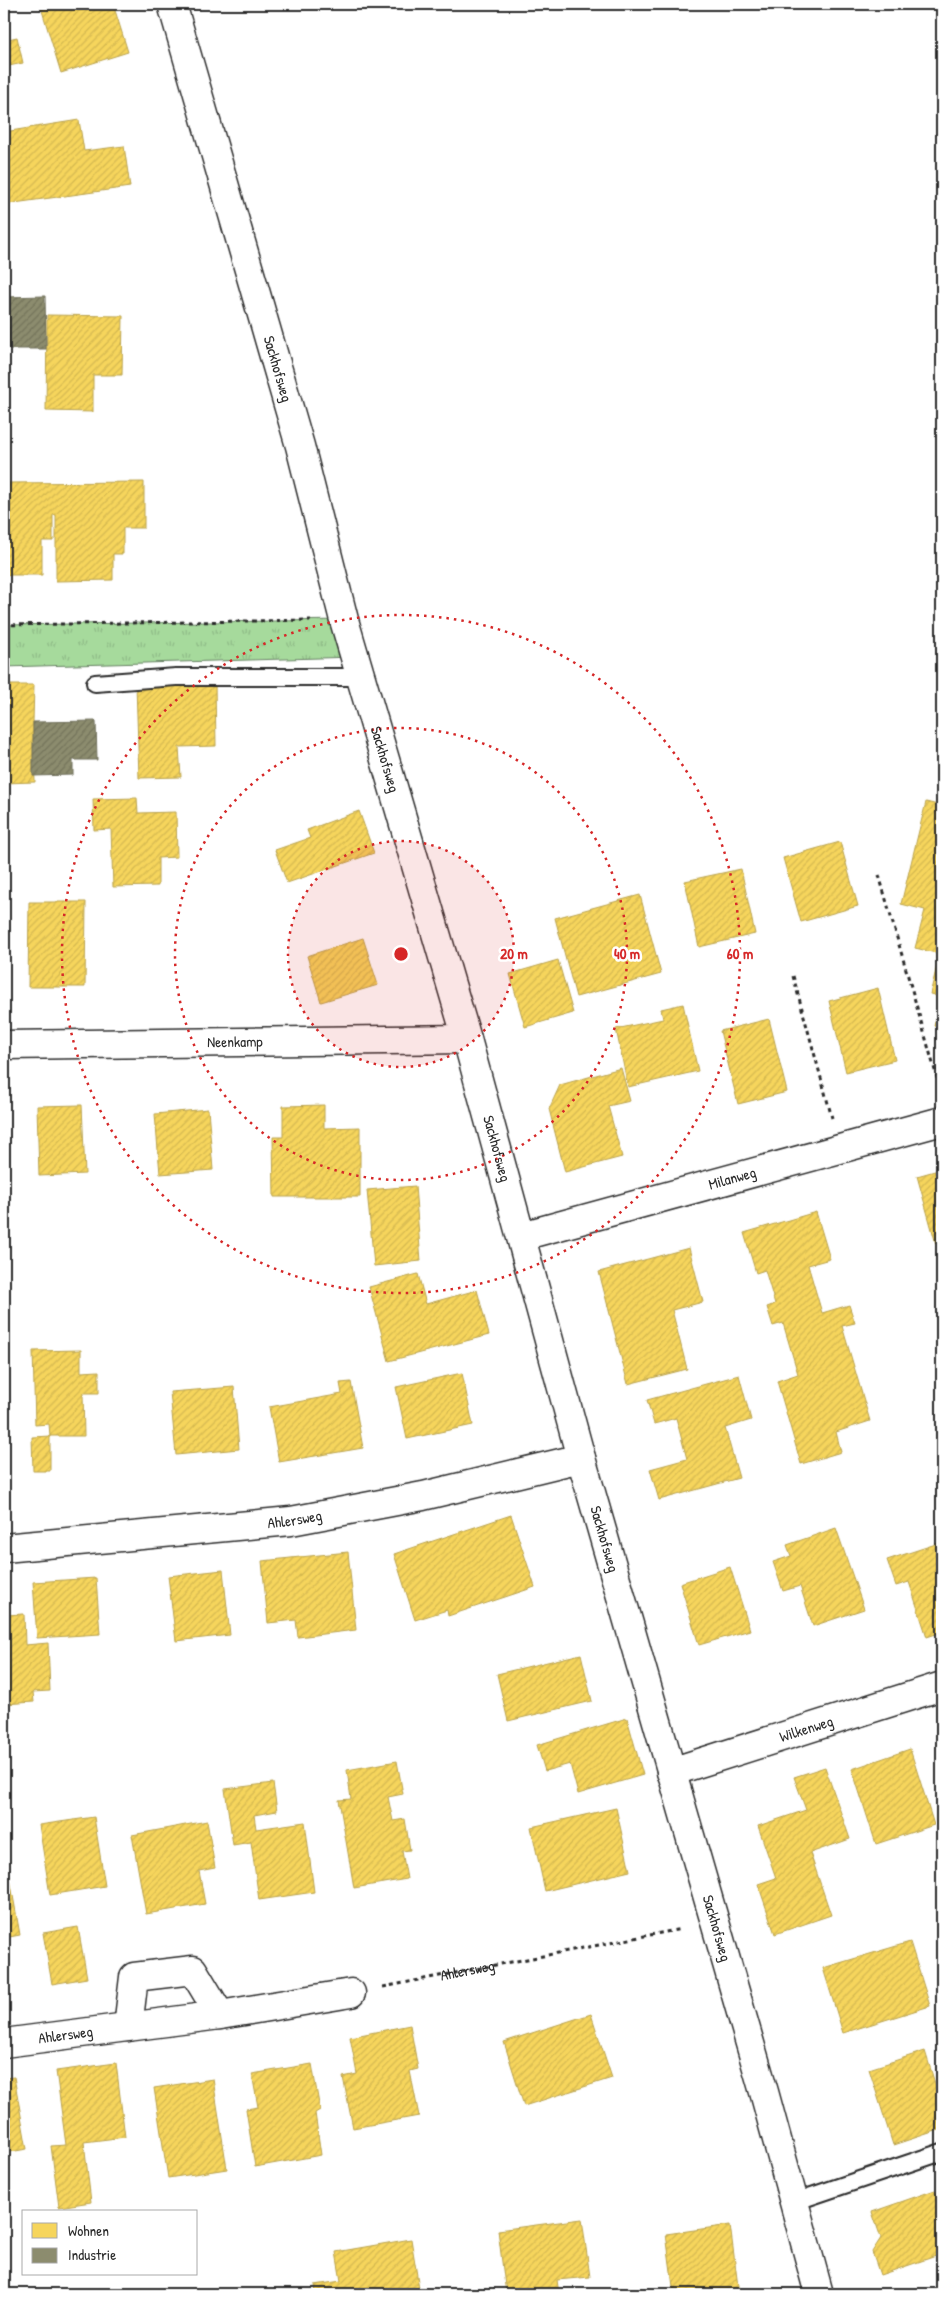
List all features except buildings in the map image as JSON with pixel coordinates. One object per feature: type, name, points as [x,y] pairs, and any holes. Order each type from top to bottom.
[{"type":"street","name":"Sackhofsweg","points":[[172,4],[298,437],[344,620],[467,1039],[582,1458],[819,2294]]},
{"type":"street","name":"Neenkamp","points":[[4,1045],[467,1039]]},
{"type":"street","name":"Milanweg","points":[[522,1236],[942,1121]]},
{"type":"street","name":"Ahlersweg","points":[[4,1548],[291,1521],[423,1496],[582,1458]]},
{"type":"street","name":"Wilkenweg","points":[[671,1772],[942,1686]]},
{"type":"street","points":[[128,2027],[134,1977],[193,1970],[220,2015]]},
{"type":"street","name":"Ahlersweg","points":[[4,2043],[220,2015],[352,1993]]},
{"type":"lane","points":[[95,683],[176,677],[361,677]]},
{"type":"lane","points":[[794,2202],[942,2152]]},
{"type":"path","points":[[4,625],[344,620]]},
{"type":"path","points":[[879,875],[942,1095]]},
{"type":"path","points":[[793,976],[841,1150]]},
{"type":"path","name":"Ahlersweg","points":[[352,1993],[714,1922]]},
{"type":"green space","points":[[344,620],[355,657],[4,667],[4,625]]}]
